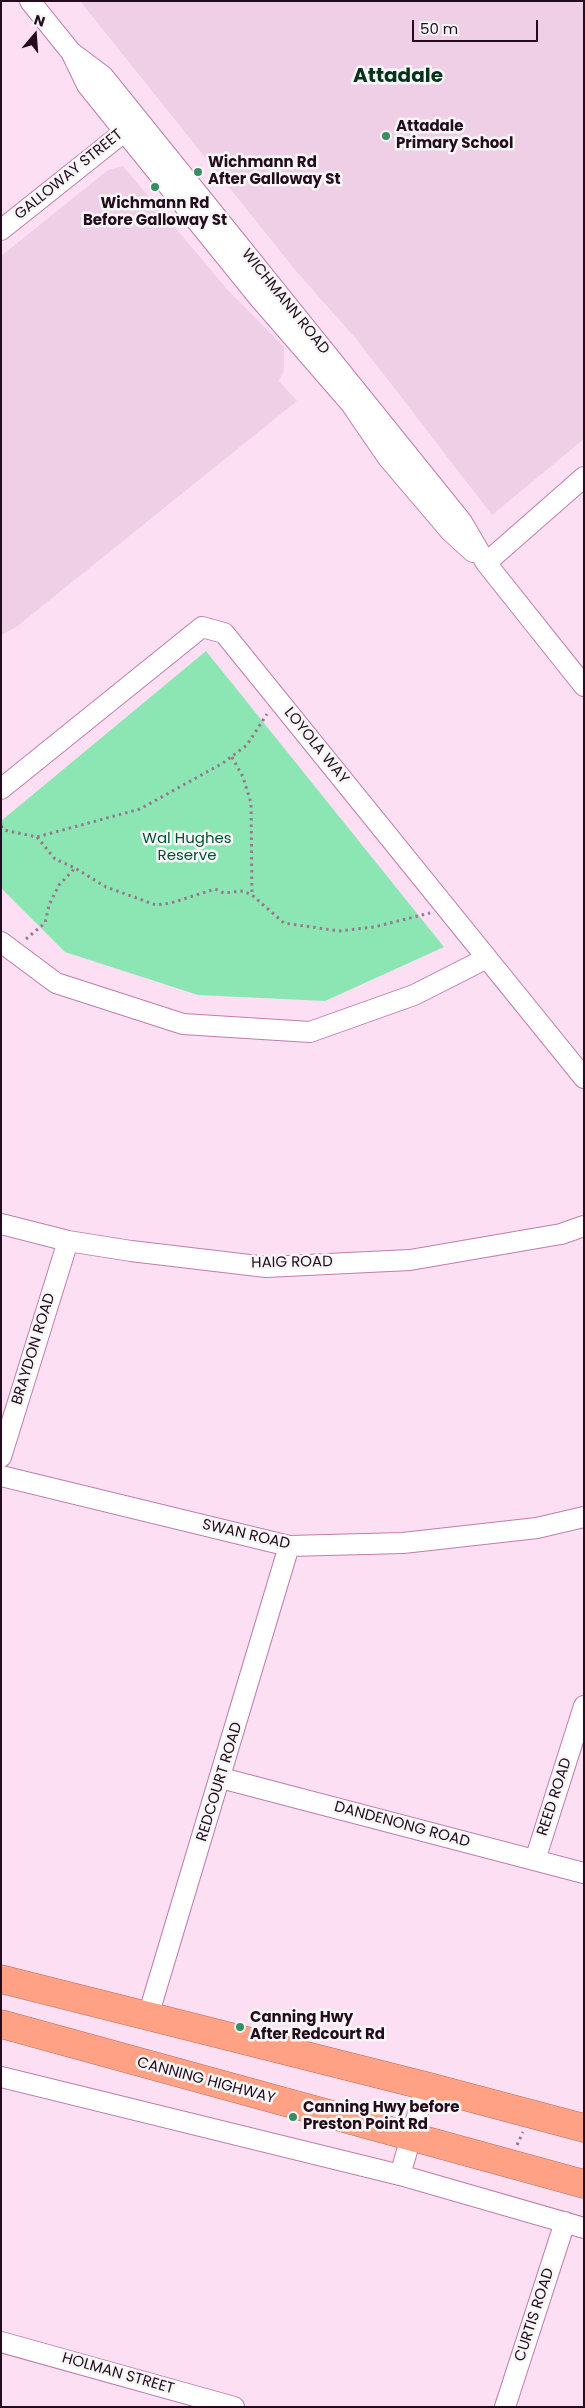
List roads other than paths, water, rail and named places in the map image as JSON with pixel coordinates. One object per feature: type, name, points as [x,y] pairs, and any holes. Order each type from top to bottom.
[{"type":"highway","points":[[1,1979],[426,2086],[584,2128]]},
{"type":"highway","name":"CANNING HIGHWAY","points":[[1,2024],[584,2184]]},
{"type":"street","name":"WICHMANN ROAD","points":[[30,1],[71,52],[103,76],[130,126],[462,522],[486,563],[584,686]]},
{"type":"street","name":"GALLOWAY STREET","points":[[1,230],[130,126]]},
{"type":"street","points":[[486,563],[584,477]]},
{"type":"street","name":"LOYOLA WAY","points":[[1,789],[202,627],[224,632],[584,1078]]},
{"type":"street","points":[[7,946],[56,983],[183,1024],[310,1032],[414,995],[487,958]]},
{"type":"street","name":"HAIG ROAD","points":[[1,1224],[68,1241],[131,1251],[266,1266],[410,1260],[561,1234],[584,1226]]},
{"type":"street","name":"BRAYDON ROAD","points":[[1,1457],[68,1241]]},
{"type":"street","name":"SWAN ROAD","points":[[1,1476],[290,1546],[403,1543],[537,1528],[584,1517]]},
{"type":"street","name":"REDCOURT ROAD","points":[[148,2016],[290,1546]]},
{"type":"street","name":"REED ROAD","points":[[535,1860],[584,1706]]},
{"type":"street","name":"DANDENONG ROAD","points":[[221,1778],[584,1873]]},
{"type":"street","points":[[1,2077],[400,2175],[574,2225]]},
{"type":"street","points":[[400,2175],[426,2086]]},
{"type":"street","name":"CURTIS ROAD","points":[[505,2407],[574,2225]]},
{"type":"street","name":"HOLMAN STREET","points":[[1,2342],[234,2407]]},
{"type":"place","name":"Attadale Primary School","points":[[386,136]]},
{"type":"place","name":"Wichmann Rd After Galloway St","points":[[198,172]]},
{"type":"place","name":"Wichmann Rd Before Galloway St","points":[[155,187]]},
{"type":"place","name":"Canning Hwy After Redcourt Rd","points":[[240,2027]]},
{"type":"place","name":"Canning Hwy before Preston Point Rd","points":[[293,2117]]},
{"type":"district","name":"Attadale","points":[[398,77]]},
{"type":"park label","name":"Wal Hughes Reserve","points":[[187,848]]}]
